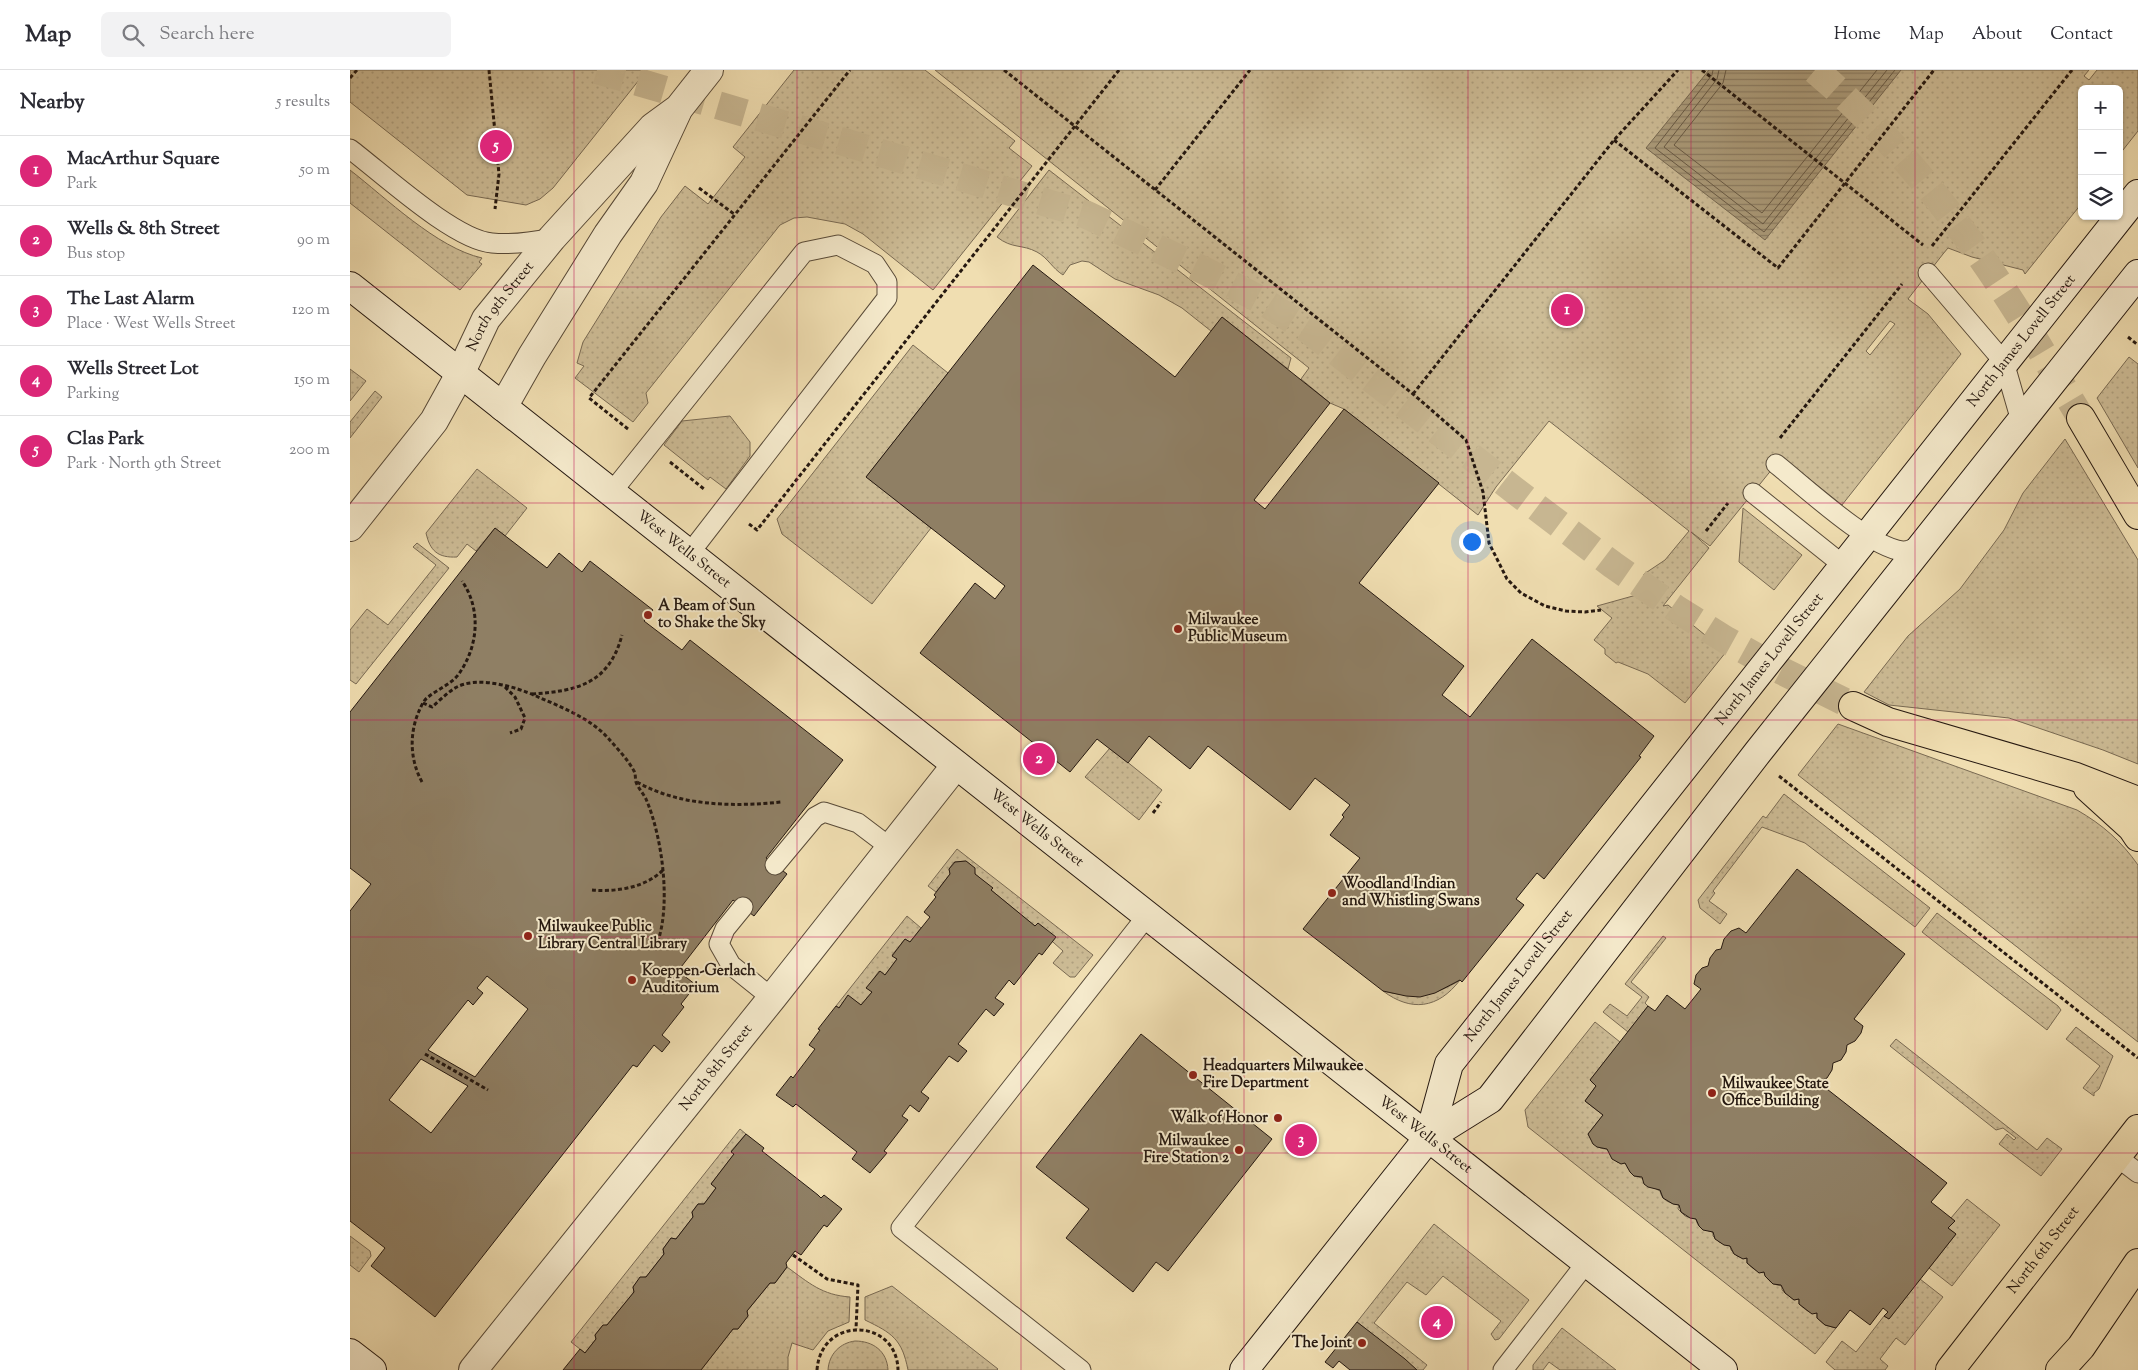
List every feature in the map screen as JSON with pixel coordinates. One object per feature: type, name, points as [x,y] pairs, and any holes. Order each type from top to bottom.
[{"type":"main road","points":[[2081,418],[2138,515]]},
{"type":"main road","points":[[1853,706],[1888,722],[2076,777],[2138,801]]},
{"type":"main road","points":[[2076,777],[2132,828],[2138,837]]},
{"type":"main road","name":"North 6th Street","points":[[1950,1370],[2138,1129]]},
{"type":"main road","points":[[2060,1370],[2081,1347],[2138,1263]]},
{"type":"street","name":"North 9th Street","points":[[503,407],[532,356],[608,234],[644,183],[679,108],[709,70]]},
{"type":"street","name":"North 9th Street","points":[[350,527],[434,421],[460,374],[486,319],[552,238],[654,127],[679,108]]},
{"type":"street","name":"North James Lovell Street","points":[[1429,1137],[1449,1064],[2138,194]]},
{"type":"street","name":"North James Lovell Street","points":[[1244,1370],[1429,1137],[1490,1099],[1924,543],[2138,274]]},
{"type":"street","name":"West Wells Street","points":[[350,286],[1723,1370]]},
{"type":"street","name":"North 8th Street","points":[[473,1370],[772,998],[956,765]]},
{"type":"street","points":[[350,1353],[372,1370]]},
{"type":"lane","points":[[350,149],[448,225],[469,236],[490,243],[529,242],[552,238]]},
{"type":"lane","points":[[611,493],[804,252],[838,245],[875,264],[887,282],[887,298],[689,554]]},
{"type":"lane","points":[[1928,273],[2004,362],[2021,421]]},
{"type":"lane","points":[[1776,464],[1866,536],[1886,547],[1905,552],[1924,543]]},
{"type":"lane","points":[[1753,493],[1843,565]]},
{"type":"lane","points":[[776,865],[815,817],[824,812],[858,823],[891,848]]},
{"type":"lane","points":[[743,907],[726,929],[719,944],[732,965],[772,998]]},
{"type":"lane","points":[[1081,1370],[901,1228],[1147,916]]},
{"type":"lane","points":[[2117,1157],[2138,1173]]},
{"type":"lane","points":[[1503,1370],[1587,1262]]},
{"type":"path","points":[[350,78],[357,70]]},
{"type":"path","points":[[489,70],[499,174],[495,209]]},
{"type":"path","points":[[850,70],[589,398],[757,530],[1120,70]]},
{"type":"path","points":[[1004,70],[1413,394],[1466,440],[1483,492],[1489,544],[1507,579],[1521,594],[1545,606],[1566,611],[1585,612],[1601,610]]},
{"type":"path","points":[[1155,190],[1250,70]]},
{"type":"path","points":[[1413,394],[1614,140],[1678,70]]},
{"type":"path","points":[[1702,70],[1929,250],[2072,70]]},
{"type":"path","points":[[1614,140],[1778,268],[1934,70]]},
{"type":"path","points":[[699,188],[734,214]]},
{"type":"path","points":[[1774,445],[1904,281]]},
{"type":"path","points":[[1706,531],[1731,500]]},
{"type":"path","points":[[422,782],[416,770],[412,751],[412,734],[425,699],[457,677],[468,657],[474,638],[476,619],[471,597],[462,581]]},
{"type":"path","points":[[532,694],[570,690],[584,686],[598,676],[608,664],[616,652],[622,635]]},
{"type":"path","points":[[423,704],[432,707],[457,687],[477,683],[505,686],[532,694],[582,718],[607,737],[635,773],[636,782],[646,799],[660,846],[663,870],[662,923],[658,941]]},
{"type":"path","points":[[505,686],[515,697],[525,718],[521,729],[510,733]]},
{"type":"path","points":[[1774,772],[2138,1058]]},
{"type":"path","points":[[636,782],[652,791],[696,802],[780,802]]},
{"type":"path","points":[[1153,813],[1161,802]]},
{"type":"path","points":[[592,890],[619,890],[633,887],[648,882],[663,870]]},
{"type":"path","points":[[425,1054],[488,1090]]},
{"type":"path","points":[[793,1254],[828,1279],[858,1285],[856,1329]]},
{"type":"path","points":[[817,1370],[821,1352],[827,1343],[845,1331],[856,1329],[869,1331],[880,1336],[889,1345],[895,1356],[898,1370]]},
{"type":"shaded area","points":[[350,70],[647,70],[553,188],[540,199],[526,205],[467,195],[350,102]]},
{"type":"shaded area","points":[[794,70],[925,70],[1015,141],[1009,148],[1032,166],[933,290],[863,234],[845,224],[807,217],[794,218],[780,225],[646,393],[648,403],[633,422],[575,378],[584,366],[577,363],[583,342],[661,217],[685,186],[708,204],[745,157],[733,147]]},
{"type":"shaded area","points":[[935,70],[2089,70],[2084,76],[2089,80],[2097,70],[2138,70],[2138,131],[2123,150],[2123,85],[2078,85],[2078,208],[2025,274],[2023,270],[1972,257],[1948,248],[1908,299],[1928,314],[1961,354],[1842,505],[1781,458],[1710,546],[1691,532],[1709,548],[1663,606],[1668,605],[1726,652],[1685,703],[1648,674],[1618,662],[1616,663],[1605,654],[1605,649],[1594,640],[1612,618],[1597,606],[1640,594],[1644,574],[1665,560],[1689,531],[1549,421],[1496,487],[1478,515],[1344,409],[1330,403],[1301,379],[1309,368]],"holes":[[[1890,321],[1895,324],[1870,355],[1866,351]]]},
{"type":"shaded area","points":[[350,170],[430,233],[447,244],[482,258],[479,262],[482,264],[460,290],[350,203]]},
{"type":"shaded area","points":[[1049,170],[1291,358],[1288,369],[1222,317],[1211,331],[1182,308],[1159,295],[1115,279],[1089,262],[1082,261],[1070,265],[1063,275],[1037,252],[1012,245],[997,237]]},
{"type":"shaded area","points":[[913,345],[948,373],[867,476],[931,528],[872,604],[782,534],[777,519]]},
{"type":"shaded area","points":[[2129,357],[2138,364],[2138,468],[2097,398]]},
{"type":"shaded area","points":[[350,369],[366,381],[350,401]]},
{"type":"shaded area","points":[[375,391],[382,397],[350,438],[350,422]]},
{"type":"shaded area","points":[[730,416],[750,442],[750,456],[726,489],[710,477],[708,480],[664,445],[682,421]]},
{"type":"shaded area","points":[[2065,439],[2138,560],[2138,764],[2009,718],[1889,705],[1864,692],[1908,636],[1960,589],[2004,530],[2023,493]]},
{"type":"shaded area","points":[[477,469],[527,508],[505,536],[495,528],[476,551],[467,544],[457,557],[440,555],[433,549],[426,533]]},
{"type":"shaded area","points":[[1743,508],[1802,555],[1774,590],[1739,562]]},
{"type":"shaded area","points":[[417,543],[449,568],[356,684],[350,680],[350,630],[367,609],[388,625],[436,565],[413,547]]},
{"type":"shaded area","points":[[1838,724],[2077,810],[2103,828],[2125,848],[2138,865],[2138,1042],[1798,775]]},
{"type":"shaded area","points":[[1110,748],[1162,790],[1139,820],[1085,777]]},
{"type":"shaded area","points":[[1784,794],[1930,908],[1915,927],[1805,843],[1762,827],[1713,891],[1715,893],[1709,901],[1727,914],[1720,924],[1700,908],[1698,900],[1763,816],[1766,818]]},
{"type":"shaded area","points":[[957,849],[1093,955],[1075,977],[1070,977],[1053,963],[1063,951],[991,890],[992,888],[975,874],[974,868],[966,861],[954,862],[949,869],[950,874],[936,892],[928,886]]},
{"type":"shaded area","points":[[1937,913],[2058,1006],[2061,1010],[2047,1030],[1922,932]]},
{"type":"shaded area","points":[[907,916],[921,928],[910,942],[905,939],[892,955],[897,959],[885,975],[879,971],[867,988],[872,992],[861,1005],[848,996],[839,1008],[836,1006]]},
{"type":"shaded area","points":[[1663,936],[1666,938],[1631,982],[1649,997],[1645,1003],[1648,1006],[1628,1032],[1603,1012],[1610,1004],[1627,1016],[1642,997],[1625,984]]},
{"type":"shaded area","points":[[1460,980],[1443,997],[1424,1004],[1404,1002],[1393,998],[1383,991],[1404,995],[1432,993]]},
{"type":"shaded area","points":[[1595,1022],[1620,1042],[1590,1080],[1596,1086],[1585,1101],[1603,1115],[1588,1134],[1597,1146],[1607,1149],[1617,1162],[1625,1163],[1634,1176],[1642,1178],[1660,1191],[1665,1199],[1679,1205],[1678,1209],[1685,1216],[1696,1219],[1700,1227],[1713,1232],[1713,1236],[1719,1242],[1730,1246],[1737,1256],[1747,1259],[1747,1263],[1753,1268],[1765,1272],[1773,1284],[1782,1286],[1782,1290],[1794,1300],[1799,1299],[1799,1304],[1805,1309],[1812,1313],[1817,1313],[1817,1318],[1825,1325],[1836,1328],[1815,1354],[1528,1127],[1525,1110]]},
{"type":"shaded area","points":[[2076,1027],[2113,1056],[2099,1089],[2094,1093],[2094,1096],[2083,1088],[2100,1066],[2066,1039]]},
{"type":"shaded area","points":[[1896,1039],[2037,1150],[2047,1138],[2062,1149],[2041,1176],[1999,1144],[2007,1134],[2014,1140],[2016,1138],[2003,1128],[1996,1130],[1890,1046]]},
{"type":"shaded area","points":[[740,1129],[746,1134],[731,1151],[734,1154],[711,1184],[716,1188],[704,1204],[698,1204],[692,1212],[693,1217],[676,1239],[671,1238],[663,1249],[664,1254],[646,1277],[640,1278],[633,1287],[634,1292],[607,1325],[602,1326],[595,1335],[596,1339],[585,1353],[571,1342]]},
{"type":"shaded area","points":[[1967,1199],[2000,1225],[1952,1286],[1929,1268],[1956,1234],[1948,1228],[1954,1221],[1951,1218]]},
{"type":"shaded area","points":[[1434,1224],[1529,1300],[1499,1339],[1495,1340],[1491,1334],[1501,1321],[1443,1276],[1426,1295],[1407,1282],[1374,1323],[1427,1365],[1423,1370],[1417,1370],[1357,1322]]},
{"type":"shaded area","points":[[350,1236],[370,1251],[371,1256],[359,1272],[350,1265]]},
{"type":"shaded area","points":[[787,1267],[824,1291],[850,1297],[849,1322],[828,1331],[813,1350],[792,1343],[788,1357],[788,1370],[701,1370],[733,1329],[738,1329],[748,1316],[747,1311],[770,1283],[775,1283]]},
{"type":"shaded area","points":[[1920,1279],[1943,1297],[1905,1345],[1896,1338],[1880,1359],[1888,1366],[1885,1370],[1835,1370],[1826,1362],[1842,1341],[1856,1352],[1884,1316],[1889,1319]]},
{"type":"shaded area","points":[[892,1286],[998,1369],[908,1370],[903,1351],[894,1338],[889,1333],[865,1320],[865,1297]]},
{"type":"shaded area","points":[[1562,1328],[1616,1370],[1560,1370],[1549,1362],[1543,1370],[1533,1370],[1533,1365]]},
{"type":"shaded area","points":[[862,1341],[878,1348],[885,1357],[888,1370],[828,1370],[836,1350],[845,1344]]},
{"type":"water","points":[[1709,70],[1901,70],[1765,240],[1646,148]]},
{"type":"building","name":"Milwaukee Public Museum","points":[[1033,265],[1175,377],[1222,317],[1330,403],[1254,500],[1265,509],[1344,409],[1439,483],[1359,583],[1464,666],[1442,695],[1470,717],[1532,639],[1654,736],[1639,756],[1641,757],[1544,879],[1537,873],[1516,899],[1524,905],[1462,982],[1460,980],[1435,993],[1420,997],[1383,991],[1303,929],[1360,858],[1330,835],[1344,817],[1342,815],[1350,805],[1315,778],[1290,810],[1208,746],[1190,769],[1149,736],[1128,763],[1097,739],[1070,772],[920,653],[975,583],[995,599],[1005,586],[866,477]]},
{"type":"building","name":"Milwaukee Public Library Central Library","points":[[495,528],[547,568],[559,553],[582,572],[590,561],[653,610],[644,621],[682,650],[690,640],[843,760],[766,858],[787,874],[754,916],[733,900],[678,971],[696,985],[681,1004],[684,1007],[662,1035],[670,1042],[662,1052],[654,1045],[637,1067],[633,1065],[435,1317],[371,1266],[385,1248],[350,1221],[350,911],[371,884],[350,868],[350,712]],"holes":[[[487,976],[528,1009],[475,1077],[428,1050],[468,1000],[473,1005],[483,993],[477,988]],[[421,1059],[468,1086],[431,1133],[389,1100]]]},
{"type":"building","points":[[966,861],[975,868],[975,874],[993,888],[991,890],[1035,926],[1038,923],[1056,937],[1042,955],[1039,953],[1014,985],[1009,980],[995,998],[1004,1004],[994,1016],[986,1009],[958,1044],[967,1051],[958,1062],[949,1056],[921,1092],[929,1098],[919,1112],[910,1105],[902,1116],[908,1120],[884,1151],[887,1153],[870,1173],[852,1159],[857,1152],[796,1104],[793,1107],[776,1095],[791,1076],[793,1078],[815,1049],[809,1045],[820,1030],[818,1029],[836,1006],[839,1008],[848,995],[861,1005],[872,992],[866,988],[880,971],[885,975],[897,959],[892,956],[905,939],[910,942],[930,917],[924,912],[950,874],[949,869],[955,862]]},
{"type":"building","name":"Milwaukee State Office Building","points":[[1797,869],[1905,954],[1854,1019],[1863,1026],[1861,1033],[1855,1041],[1847,1045],[1846,1052],[1841,1060],[1833,1063],[1832,1070],[1827,1078],[1818,1082],[1947,1183],[1931,1202],[1955,1221],[1948,1228],[1956,1234],[1889,1319],[1884,1316],[1888,1312],[1883,1308],[1870,1325],[1850,1310],[1836,1328],[1825,1325],[1817,1318],[1817,1313],[1812,1314],[1799,1304],[1799,1299],[1794,1300],[1785,1293],[1781,1285],[1773,1284],[1765,1276],[1764,1272],[1759,1273],[1747,1263],[1747,1258],[1743,1259],[1734,1254],[1730,1246],[1724,1245],[1715,1239],[1713,1232],[1703,1230],[1696,1219],[1690,1218],[1681,1212],[1679,1205],[1663,1198],[1660,1190],[1648,1187],[1644,1184],[1642,1177],[1634,1176],[1630,1172],[1625,1163],[1621,1164],[1612,1159],[1607,1149],[1593,1144],[1588,1134],[1603,1115],[1585,1101],[1596,1086],[1590,1080],[1648,1006],[1655,1011],[1667,995],[1685,1009],[1701,989],[1694,984],[1696,975],[1702,968],[1708,966],[1710,958],[1716,950],[1721,949],[1724,939],[1731,931],[1739,928],[1746,933]]},
{"type":"building","points":[[1141,1034],[1272,1139],[1168,1271],[1156,1262],[1133,1292],[1066,1238],[1089,1209],[1036,1167]]},
{"type":"building","points":[[746,1134],[764,1148],[762,1151],[821,1198],[824,1195],[842,1209],[827,1227],[824,1225],[801,1255],[795,1251],[786,1263],[787,1267],[775,1283],[770,1283],[747,1311],[748,1316],[738,1329],[733,1329],[701,1370],[563,1370],[580,1349],[585,1353],[596,1339],[595,1335],[603,1325],[607,1325],[634,1292],[633,1287],[640,1277],[646,1277],[664,1254],[663,1249],[671,1238],[676,1239],[693,1217],[692,1212],[698,1204],[704,1204],[716,1188],[711,1184],[734,1154],[731,1152]]},
{"type":"building","name":"The Joint","points":[[1357,1322],[1417,1370],[1350,1370],[1339,1361],[1333,1368],[1325,1362]]},
{"type":"tunnel","points":[[597,70],[1087,215],[1203,270],[1261,300],[1310,331],[1514,490],[1613,565],[1675,608],[1726,640],[1782,671],[1853,706]]},
{"type":"tunnel","points":[[1815,70],[1868,119],[1939,200],[1982,258],[2012,304],[2081,418]]},
{"type":"place","name":"Clas Park","points":[[496,146]]},
{"type":"place","name":"MacArthur Square","points":[[1567,310]]},
{"type":"place","name":"A Beam of Sun to Shake the Sky","points":[[648,615]]},
{"type":"place","name":"Milwaukee Public Museum","points":[[1178,629]]},
{"type":"place","name":"Wells & 8th Street","points":[[1039,759]]},
{"type":"place","name":"Woodland Indian and Whistling Swans","points":[[1332,893]]},
{"type":"place","name":"Milwaukee Public Library Central Library","points":[[528,936]]},
{"type":"place","name":"Koeppen-Gerlach Auditorium","points":[[632,980]]},
{"type":"place","name":"Headquarters Milwaukee Fire Department","points":[[1193,1075]]},
{"type":"place","name":"Milwaukee State Office Building","points":[[1712,1093]]},
{"type":"place","name":"Walk of Honor","points":[[1278,1118]]},
{"type":"place","name":"The Last Alarm","points":[[1301,1140]]},
{"type":"place","name":"Milwaukee Fire Station 2","points":[[1239,1150]]},
{"type":"place","name":"Wells Street Lot","points":[[1437,1322]]},
{"type":"place","name":"The Joint","points":[[1362,1343]]}]
